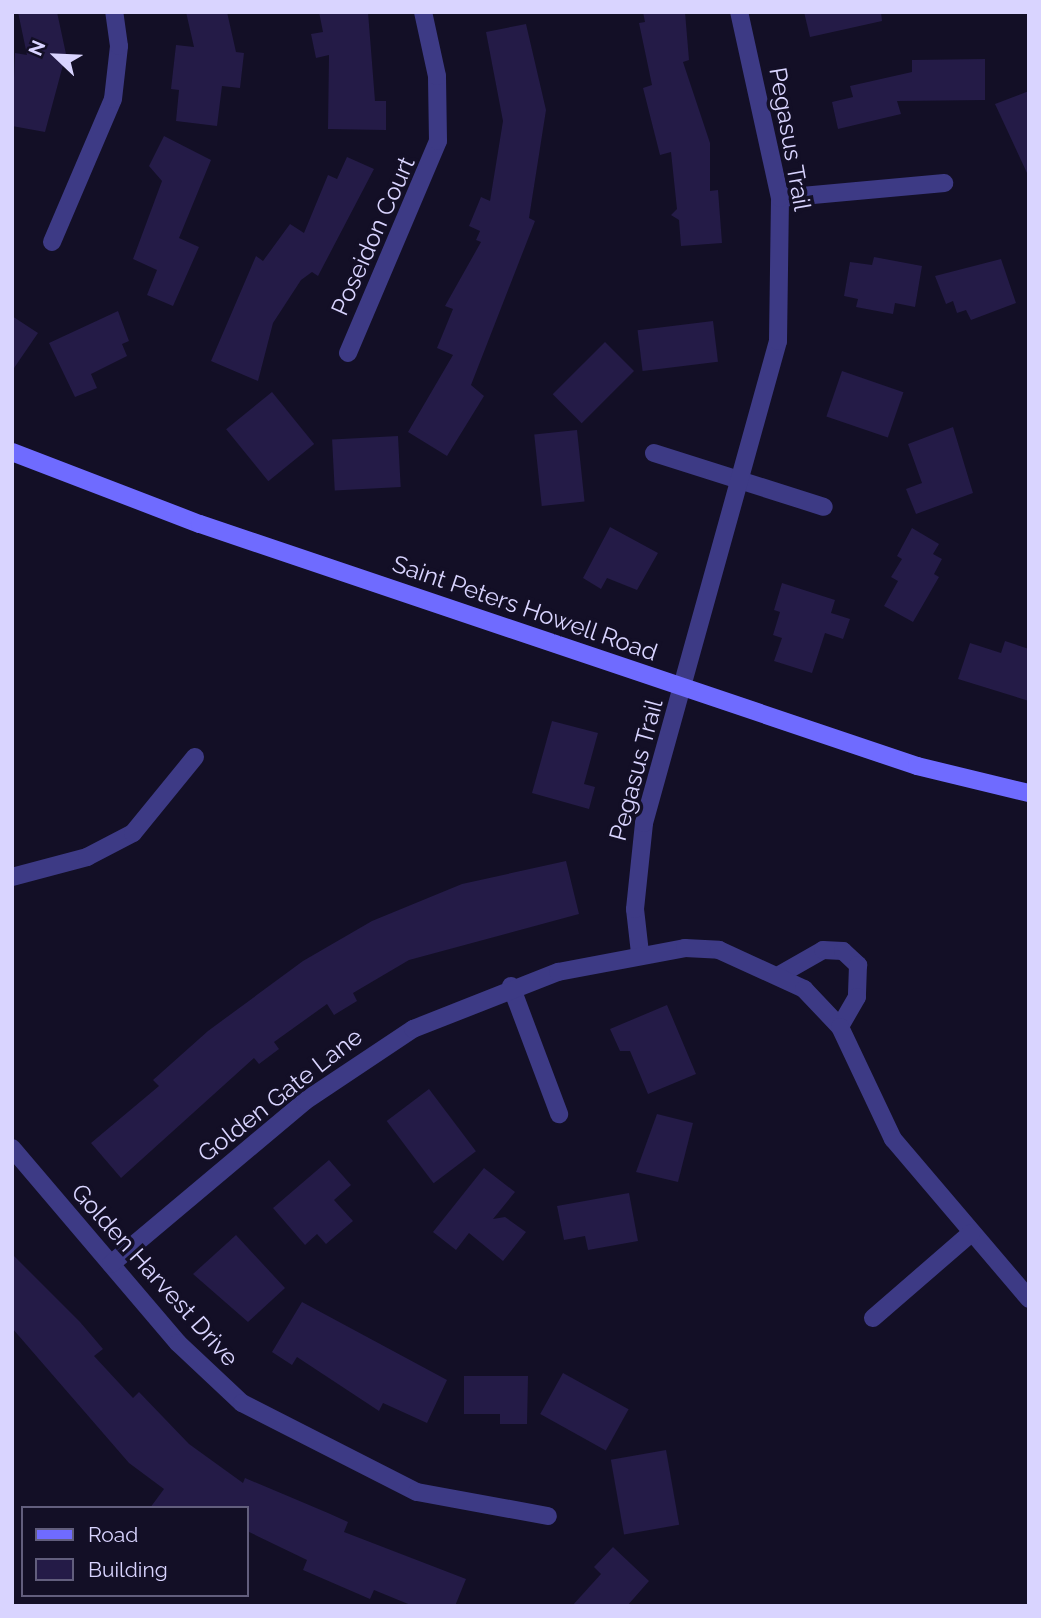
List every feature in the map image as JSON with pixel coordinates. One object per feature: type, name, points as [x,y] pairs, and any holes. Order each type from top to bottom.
[{"type":"main road","name":"Saint Peters Howell Road","points":[[12,452],[200,524],[917,766],[1029,793]]},
{"type":"street","points":[[52,242],[113,99],[119,46],[114,12]]},
{"type":"street","name":"Poseidon Court","points":[[348,353],[438,141],[437,76],[423,12]]},
{"type":"street","name":"Pegasus Trail","points":[[640,953],[639,857],[778,341],[780,198],[739,12]]},
{"type":"street","points":[[780,198],[944,183]]},
{"type":"street","points":[[654,453],[824,507]]},
{"type":"street","points":[[12,877],[86,857],[133,833],[195,757]]},
{"type":"street","name":"Golden Gate Lane","points":[[111,1264],[346,1072],[432,1020],[511,986],[640,953],[719,950],[781,974],[840,1027],[893,1139],[1029,1299]]},
{"type":"street","points":[[781,974],[823,950],[843,951],[858,965],[854,1007],[840,1027]]},
{"type":"street","points":[[511,986],[559,1114]]},
{"type":"street","name":"Golden Harvest Drive","points":[[12,1148],[212,1380],[277,1425],[417,1492],[548,1516]]},
{"type":"street","points":[[873,1318],[971,1233]]},
{"type":"building","points":[[18,12],[57,12],[66,54],[45,132],[12,126],[15,53],[27,55]]},
{"type":"building","points":[[186,12],[227,12],[236,52],[244,53],[240,88],[222,86],[217,126],[176,121],[179,90],[171,89],[176,45],[194,47]]},
{"type":"building","points":[[319,12],[368,12],[375,101],[386,101],[386,130],[328,129],[329,55],[316,58],[311,34],[323,32]]},
{"type":"building","points":[[643,12],[685,12],[689,60],[683,62],[710,143],[710,191],[718,190],[722,243],[681,246],[679,220],[671,215],[677,209],[671,152],[660,155],[643,88],[652,85],[639,23],[645,22]]},
{"type":"building","points":[[804,12],[881,12],[882,21],[810,37]]},
{"type":"building","points":[[526,24],[546,110],[529,218],[535,221],[471,385],[484,396],[447,456],[408,432],[453,355],[437,348],[453,309],[445,306],[481,242],[476,240],[480,231],[469,226],[481,197],[490,201],[503,121],[486,32]]},
{"type":"building","points":[[985,59],[985,100],[897,101],[901,114],[838,129],[832,102],[853,97],[850,86],[912,72],[912,60]]},
{"type":"building","points":[[1029,91],[1029,173],[1027,173],[995,104]]},
{"type":"building","points":[[164,136],[211,160],[179,238],[199,247],[173,306],[147,295],[157,270],[133,259],[162,181],[149,166]]},
{"type":"building","points":[[347,157],[374,169],[318,276],[312,272],[301,280],[273,323],[258,381],[211,361],[256,256],[263,261],[290,224],[304,233],[328,175],[337,179]]},
{"type":"building","points":[[874,257],[922,266],[915,307],[895,303],[893,314],[856,307],[858,299],[844,296],[850,262],[872,265]]},
{"type":"building","points":[[1001,259],[1016,303],[971,320],[966,310],[957,313],[953,301],[946,304],[935,276]]},
{"type":"building","points":[[118,311],[129,341],[122,344],[127,356],[91,374],[97,388],[75,397],[49,343]]},
{"type":"building","points":[[12,316],[38,333],[12,371]]},
{"type":"building","points":[[713,321],[718,362],[643,371],[638,330]]},
{"type":"building","points":[[605,342],[634,371],[582,423],[553,394]]},
{"type":"building","points":[[842,371],[903,392],[888,438],[826,416]]},
{"type":"building","points":[[272,392],[314,444],[268,481],[226,429]]},
{"type":"building","points":[[953,427],[973,493],[916,514],[906,489],[922,483],[908,444]]},
{"type":"building","points":[[577,430],[585,502],[542,506],[534,434]]},
{"type":"building","points":[[398,436],[401,487],[335,490],[332,439]]},
{"type":"building","points":[[610,527],[658,553],[637,590],[607,578],[601,589],[583,578]]},
{"type":"building","points":[[912,528],[939,544],[933,554],[942,559],[934,574],[939,577],[913,622],[884,606],[898,581],[891,577],[902,559],[897,556]]},
{"type":"building","points":[[782,583],[835,600],[831,613],[850,619],[843,639],[825,633],[812,673],[774,661],[782,638],[773,635],[780,612],[774,610]]},
{"type":"building","points":[[1005,641],[1029,649],[1029,701],[958,679],[970,643],[1001,653]]},
{"type":"building","points":[[552,721],[598,733],[584,784],[595,787],[589,809],[532,793]]},
{"type":"building","points":[[566,861],[579,914],[409,960],[353,993],[357,1001],[334,1015],[327,1004],[274,1042],[279,1049],[259,1064],[254,1058],[121,1178],[91,1143],[159,1086],[153,1080],[208,1031],[303,961],[372,921],[462,884]]},
{"type":"building","points":[[667,1005],[696,1074],[648,1094],[630,1051],[620,1051],[610,1029]]},
{"type":"building","points":[[429,1089],[476,1151],[434,1183],[387,1121]]},
{"type":"building","points":[[657,1114],[693,1123],[678,1182],[636,1172]]},
{"type":"building","points":[[329,1160],[351,1185],[334,1200],[353,1221],[326,1244],[317,1234],[305,1245],[273,1208]]},
{"type":"building","points":[[484,1168],[515,1192],[493,1219],[505,1217],[526,1232],[503,1261],[469,1233],[456,1250],[433,1232]]},
{"type":"building","points":[[629,1193],[638,1241],[588,1250],[585,1236],[564,1240],[557,1206]]},
{"type":"building","points":[[236,1235],[285,1288],[248,1322],[193,1274]]},
{"type":"building","points":[[12,1254],[103,1349],[94,1356],[133,1398],[139,1392],[189,1444],[243,1483],[245,1478],[328,1513],[348,1522],[344,1532],[466,1579],[455,1606],[413,1606],[374,1590],[370,1599],[303,1570],[307,1560],[248,1531],[248,1506],[151,1506],[164,1489],[129,1463],[12,1328]]},
{"type":"building","points":[[302,1302],[447,1380],[427,1423],[383,1403],[379,1411],[297,1357],[292,1365],[272,1352]]},
{"type":"building","points":[[563,1373],[629,1409],[606,1450],[540,1414]]},
{"type":"building","points":[[464,1376],[528,1376],[527,1424],[500,1424],[500,1414],[464,1414]]},
{"type":"building","points":[[666,1450],[679,1525],[624,1535],[611,1460]]},
{"type":"building","points":[[613,1547],[649,1581],[627,1606],[572,1606],[601,1574],[594,1567]]}]
